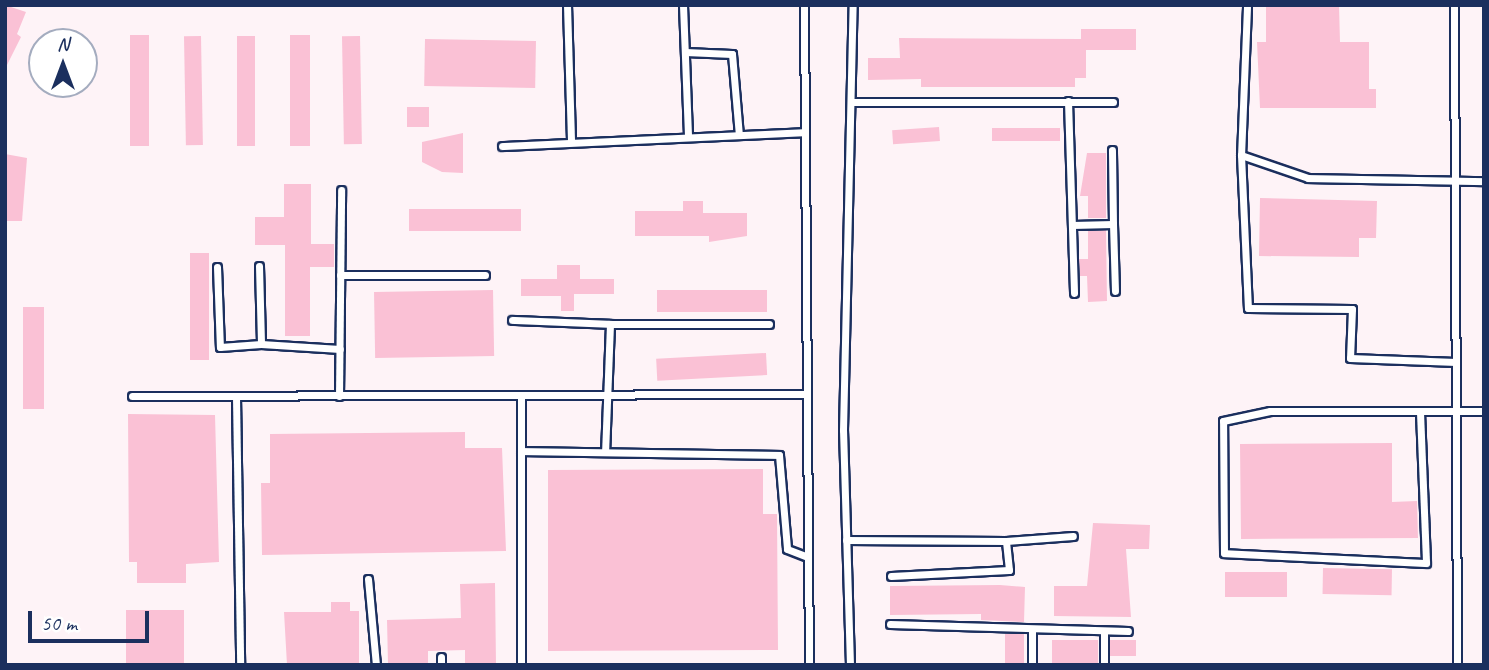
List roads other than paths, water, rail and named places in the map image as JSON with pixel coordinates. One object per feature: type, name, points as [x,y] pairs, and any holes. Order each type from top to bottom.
[{"type":"lane","points":[[568,5],[570,142]]},
{"type":"lane","points":[[683,5],[688,137]]},
{"type":"lane","points":[[804,5],[809,665]]},
{"type":"lane","points":[[850,665],[843,430],[853,5]]},
{"type":"lane","points":[[1454,5],[1457,665]]},
{"type":"lane","points":[[1247,7],[1241,155],[1248,308],[1352,309],[1350,358],[1456,362]]},
{"type":"lane","points":[[685,51],[732,54],[739,135]]},
{"type":"lane","points":[[1068,101],[1074,293]]},
{"type":"lane","points":[[851,102],[1113,102]]},
{"type":"lane","points":[[502,146],[805,132]]},
{"type":"lane","points":[[1112,150],[1115,291]]},
{"type":"lane","points":[[1241,155],[1308,178],[1484,181]]},
{"type":"lane","points":[[340,396],[341,190]]},
{"type":"lane","points":[[1072,225],[1113,224]]},
{"type":"lane","points":[[259,266],[261,344]]},
{"type":"lane","points":[[217,267],[220,346],[261,344],[340,349]]},
{"type":"lane","points":[[340,275],[485,275]]},
{"type":"lane","points":[[512,320],[610,324],[769,324]]},
{"type":"lane","points":[[605,452],[610,324]]},
{"type":"lane","points":[[132,396],[807,394]]},
{"type":"lane","points":[[521,396],[521,665]]},
{"type":"lane","points":[[236,397],[240,665]]},
{"type":"lane","points":[[1420,412],[1426,563],[1224,553],[1223,421],[1270,411],[1484,411]]},
{"type":"lane","points":[[521,451],[779,455],[787,549],[808,557]]},
{"type":"lane","points":[[846,540],[1006,541],[1073,536]]},
{"type":"lane","points":[[891,576],[1009,570],[1006,541]]},
{"type":"lane","points":[[368,579],[376,665]]},
{"type":"lane","points":[[890,624],[1128,631]]},
{"type":"lane","points":[[1032,630],[1032,665]]},
{"type":"lane","points":[[1104,631],[1104,665]]}]
